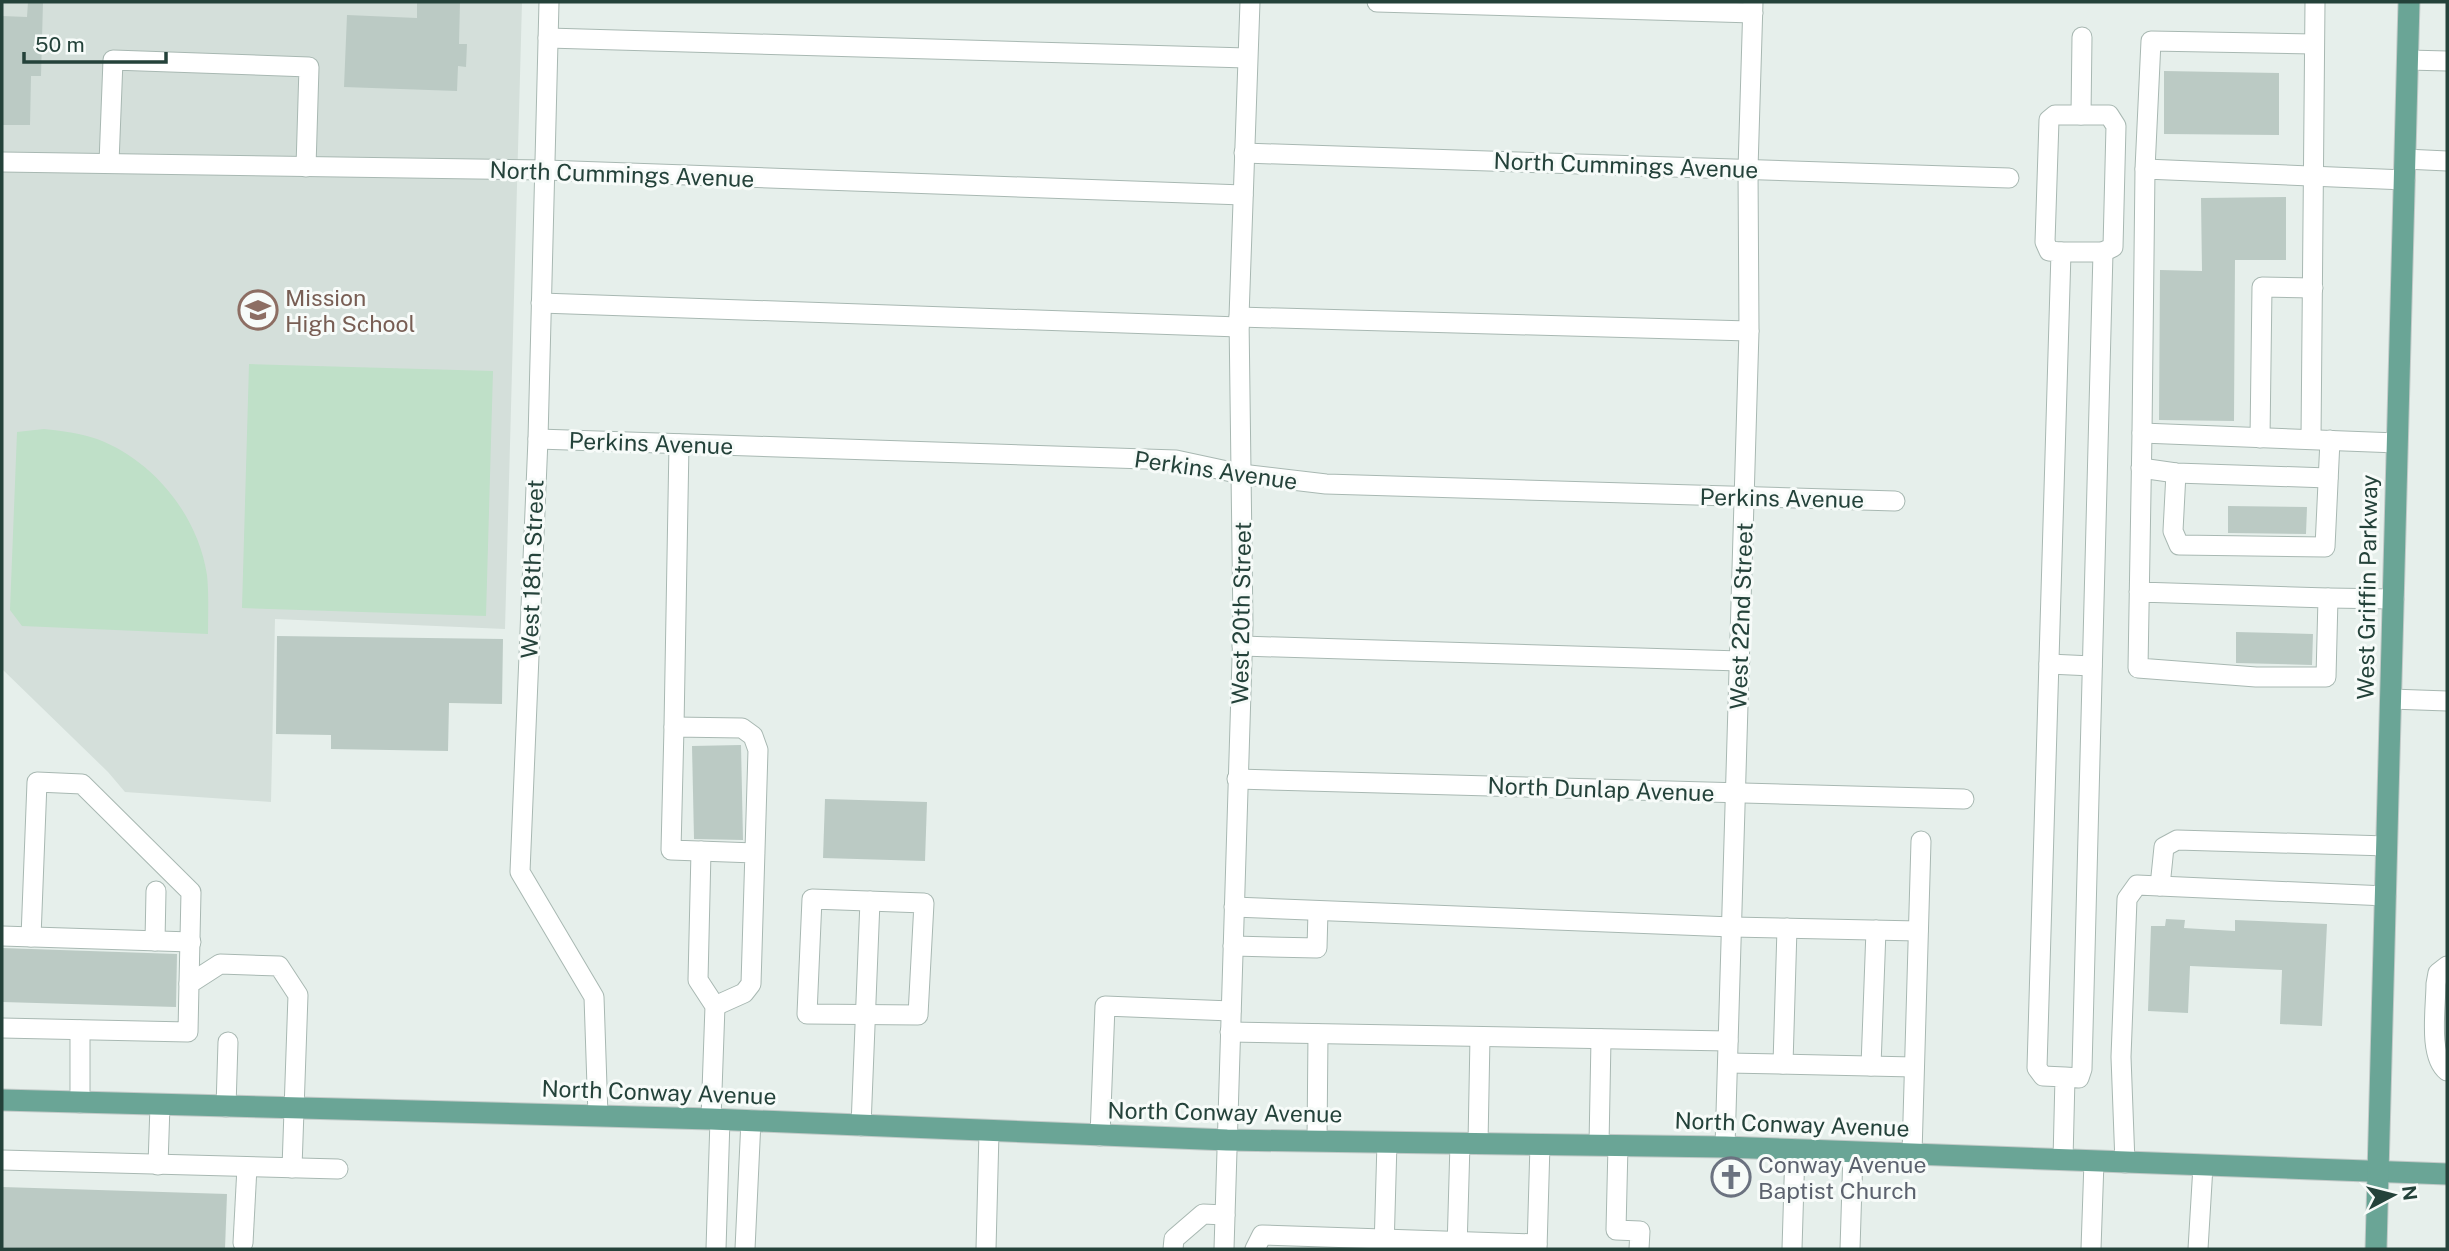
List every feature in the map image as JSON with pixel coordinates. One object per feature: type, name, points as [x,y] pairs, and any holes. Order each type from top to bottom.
[{"type":"main road","name":"West Griffin Parkway","points":[[2376,1249],[2409,2]]},
{"type":"main road","name":"North Conway Avenue","points":[[2,1100],[716,1119],[1227,1140],[1795,1149],[2447,1174]]},
{"type":"street","name":"West 18th Street","points":[[550,2],[538,439],[520,872],[594,997],[598,1116]]},
{"type":"street","name":"West 20th Street","points":[[1224,1249],[1242,646],[1239,322],[1250,2]]},
{"type":"street","points":[[1377,2],[1753,7]]},
{"type":"street","points":[[2176,473],[2173,531],[2179,545],[2325,547],[2328,478],[2321,440],[2313,288],[2315,2]]},
{"type":"street","name":"West 22nd Street","points":[[1725,1147],[1749,331],[1748,169],[1753,7]]},
{"type":"street","points":[[2081,114],[2082,37]]},
{"type":"street","points":[[548,38],[1247,58]]},
{"type":"street","points":[[2314,44],[2151,41],[2146,169],[2138,668],[2256,677],[2326,677],[2328,598]]},
{"type":"street","points":[[110,163],[113,60],[309,67],[306,167]]},
{"type":"street","points":[[2408,60],[2447,61]]},
{"type":"street","points":[[2055,115],[2109,115],[2116,125],[2113,247],[2103,252],[2061,252],[2049,251],[2045,242],[2049,120],[2055,115]]},
{"type":"street","name":"North Cummings Avenue","points":[[1244,153],[2009,178]]},
{"type":"street","points":[[2146,169],[2313,176],[2405,170],[2447,161]]},
{"type":"street","name":"North Cummings Avenue","points":[[2,162],[545,170],[1243,195]]},
{"type":"street","points":[[2061,252],[2038,1068],[2043,1076],[2079,1078],[2082,1069],[2103,252]]},
{"type":"street","points":[[2260,438],[2262,287],[2313,288]]},
{"type":"street","points":[[541,303],[1239,322],[1749,331]]},
{"type":"street","points":[[2142,433],[2397,443]]},
{"type":"street","name":"Perkins Avenue","points":[[538,439],[1176,460],[1241,474],[1326,484],[1895,501]]},
{"type":"street","points":[[679,444],[671,850],[755,853]]},
{"type":"street","points":[[2141,468],[2176,473],[2328,478]]},
{"type":"street","points":[[2139,592],[2394,600]]},
{"type":"street","points":[[1242,646],[1740,661]]},
{"type":"street","points":[[2049,664],[2092,666]]},
{"type":"street","points":[[2391,699],[2447,701]]},
{"type":"street","points":[[674,727],[742,728],[753,736],[758,750],[751,985],[744,993],[715,1006]]},
{"type":"street","name":"North Dunlap Avenue","points":[[1237,779],[1964,799]]},
{"type":"street","points":[[2,1028],[188,1032],[191,892],[82,784],[37,782],[31,937]]},
{"type":"street","points":[[2160,886],[2164,847],[2177,840],[2387,846]]},
{"type":"street","points":[[1912,1154],[1921,841]]},
{"type":"street","points":[[701,851],[698,980],[715,1006],[716,1249]]},
{"type":"street","points":[[2125,1163],[2121,1057],[2127,899],[2137,885],[2386,895]]},
{"type":"street","points":[[155,941],[156,891]]},
{"type":"street","points":[[812,899],[870,901],[923,903],[918,1015],[807,1014],[812,899]]},
{"type":"street","points":[[861,1126],[870,901]]},
{"type":"street","points":[[1234,908],[1732,927],[1918,931]]},
{"type":"street","points":[[1233,946],[1317,948],[1318,911]]},
{"type":"street","points":[[1783,1064],[1787,928]]},
{"type":"street","points":[[1871,1066],[1876,930]]},
{"type":"street","points":[[2,936],[191,942]]},
{"type":"street","points":[[189,984],[219,964],[279,966],[298,995],[292,1168]]},
{"type":"street","points":[[2447,966],[2438,973],[2436,984],[2435,1051],[2440,1065],[2447,1070]]},
{"type":"street","points":[[1100,1136],[1105,1006],[1231,1011]]},
{"type":"street","points":[[80,1030],[80,1103]]},
{"type":"street","points":[[1230,1032],[1728,1041]]},
{"type":"street","points":[[1317,1141],[1318,1034]]},
{"type":"street","points":[[1457,1245],[1480,1037]]},
{"type":"street","points":[[1601,1039],[1616,1230],[1640,1231],[1639,1249]]},
{"type":"street","points":[[226,1107],[228,1042]]},
{"type":"street","points":[[1728,1063],[1914,1067]]},
{"type":"street","points":[[2063,1160],[2065,1077]]},
{"type":"street","points":[[158,1164],[160,1105]]},
{"type":"street","points":[[746,1249],[751,1121]]},
{"type":"street","points":[[986,1249],[989,1132]]},
{"type":"street","points":[[1384,1244],[1387,1142]]},
{"type":"street","points":[[1255,1249],[1262,1235],[1384,1244],[1537,1247],[1540,1144]]},
{"type":"street","points":[[1792,1249],[1795,1149]]},
{"type":"street","points":[[1850,1249],[1853,1152]]},
{"type":"street","points":[[2,1160],[338,1169]]},
{"type":"street","points":[[2091,1249],[2094,1161]]},
{"type":"street","points":[[2198,1249],[2203,1166]]},
{"type":"street","points":[[243,1243],[247,1167]]},
{"type":"street","points":[[1173,1249],[1174,1239],[1203,1214],[1225,1215]]},
{"type":"shaded area","name":"Mission High School","points":[[2,2],[522,2],[505,629],[275,619],[271,802],[125,792],[108,772],[2,669]]},
{"type":"green space","points":[[249,364],[493,371],[486,616],[242,608]]},
{"type":"green space","points":[[44,429],[84,435],[117,448],[154,475],[170,492],[194,531],[202,553],[208,582],[208,634],[22,626],[10,610],[17,432]]},
{"type":"building","points":[[28,2],[43,2],[41,76],[31,76],[30,125],[2,125],[2,16],[27,17]]},
{"type":"building","points":[[417,2],[460,2],[459,44],[467,44],[466,67],[458,66],[457,91],[344,87],[347,15],[417,18]]},
{"type":"building","points":[[2164,71],[2279,73],[2279,135],[2164,134]]},
{"type":"building","points":[[2286,197],[2286,260],[2235,260],[2234,421],[2159,420],[2160,270],[2202,271],[2201,198]]},
{"type":"building","points":[[2228,506],[2307,507],[2306,534],[2228,533]]},
{"type":"building","points":[[2236,632],[2313,634],[2312,665],[2236,663]]},
{"type":"building","points":[[277,636],[503,639],[502,704],[449,703],[448,751],[331,749],[331,735],[276,734]]},
{"type":"building","points":[[741,745],[743,840],[694,839],[692,746]]},
{"type":"building","points":[[825,799],[927,802],[925,861],[823,858]]},
{"type":"building","points":[[2166,919],[2185,920],[2184,928],[2235,931],[2235,920],[2327,924],[2322,1026],[2280,1024],[2282,970],[2190,966],[2188,1013],[2148,1011],[2151,926],[2165,926]]},
{"type":"building","points":[[2,948],[177,954],[176,1007],[2,1002]]},
{"type":"building","points":[[2,1187],[227,1194],[225,1249],[2,1247]]},
{"type":"place","name":"Mission High School","points":[[258,310]]},
{"type":"place","name":"Conway Avenue Baptist Church","points":[[1731,1177]]}]
